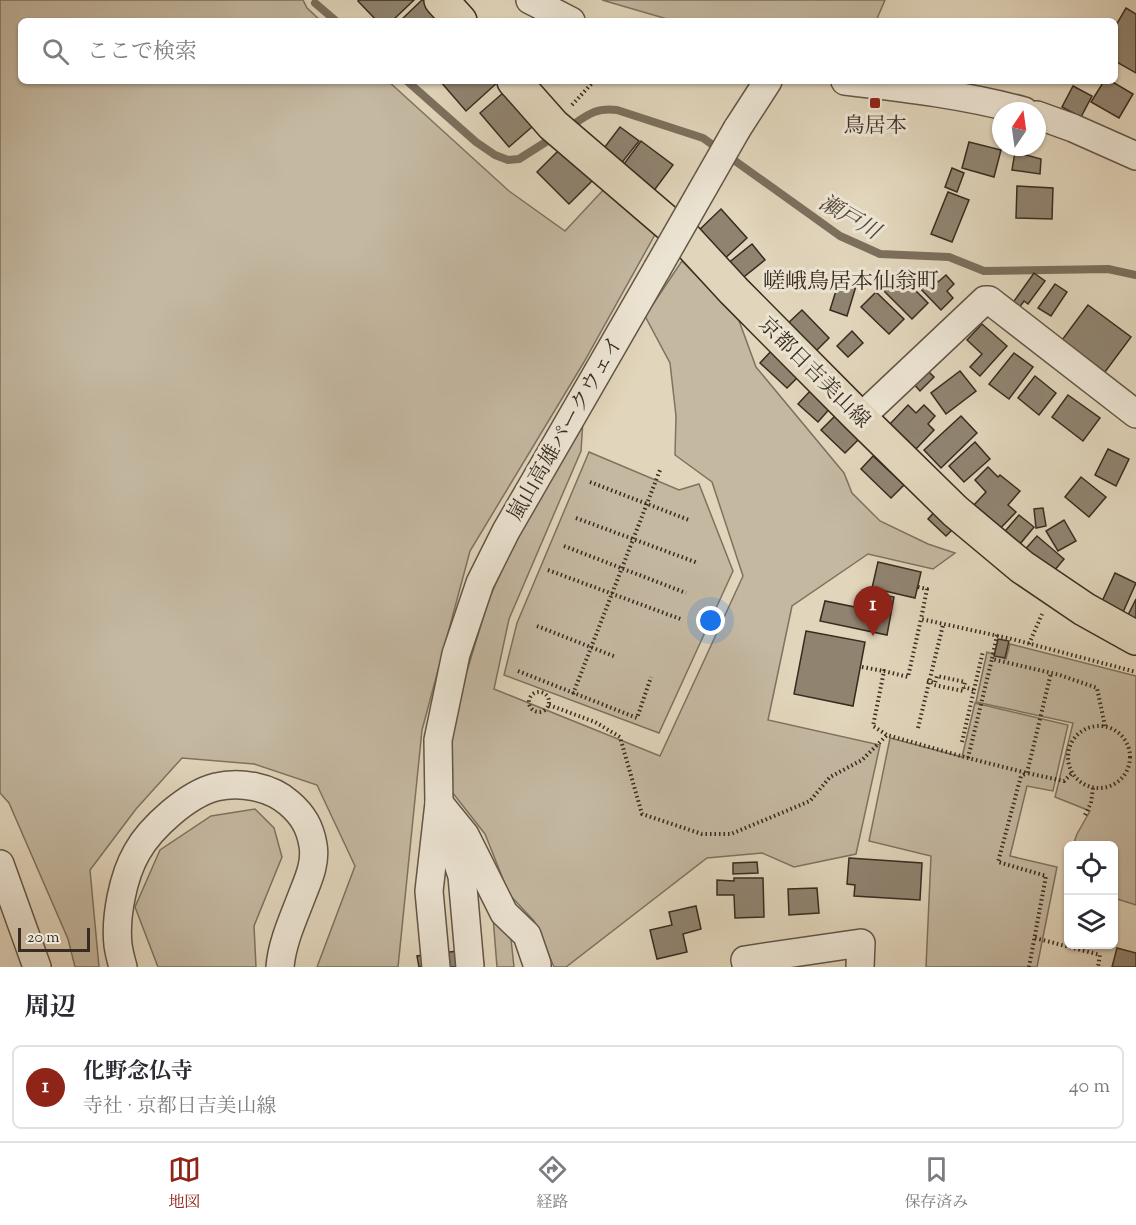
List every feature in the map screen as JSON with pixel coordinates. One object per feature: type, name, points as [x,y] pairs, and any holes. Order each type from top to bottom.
[{"type":"main road","points":[[441,0],[457,18]]},
{"type":"main road","name":"京都日吉美山線","points":[[517,84],[553,125],[686,239],[734,291],[955,511],[1022,567],[1083,609],[1136,638]]},
{"type":"street","points":[[530,0],[566,18]]},
{"type":"street","name":"嵐山高雄パークウェイ","points":[[436,967],[429,891],[439,803],[438,740],[456,654],[480,583],[506,531],[737,129],[766,84]]},
{"type":"street","points":[[867,84],[992,103]]},
{"type":"street","points":[[1046,118],[1136,156]]},
{"type":"street","points":[[860,418],[985,300],[989,300],[1136,414]]},
{"type":"street","points":[[123,967],[118,945],[118,923],[126,880],[136,853],[151,832],[178,807],[216,787],[236,785],[258,787],[281,795],[297,809],[309,827],[314,847],[313,868],[288,933],[280,967]]},
{"type":"street","points":[[439,803],[465,835],[504,913],[527,935],[537,967]]},
{"type":"street","name":"嵐山高雄パークウェイ","points":[[439,803],[462,876],[470,967]]},
{"type":"street","points":[[0,864],[37,967]]},
{"type":"street","points":[[746,964],[861,943],[860,967]]},
{"type":"path","points":[[573,694],[660,470]]},
{"type":"path","points":[[590,482],[689,520]]},
{"type":"path","points":[[576,518],[698,563]]},
{"type":"path","points":[[564,546],[686,593]]},
{"type":"path","points":[[548,570],[683,620]]},
{"type":"path","points":[[862,667],[910,677],[927,589],[918,586]]},
{"type":"path","points":[[1029,644],[1042,613]]},
{"type":"path","points":[[921,619],[997,635],[1136,672]]},
{"type":"path","points":[[918,728],[943,625]]},
{"type":"path","points":[[537,626],[616,657]]},
{"type":"path","points":[[968,758],[997,635]]},
{"type":"path","points":[[962,742],[983,651]]},
{"type":"path","points":[[992,659],[1051,672],[1097,688],[1105,726]]},
{"type":"path","points":[[884,671],[873,726],[887,735],[968,758],[1064,781],[1071,774]]},
{"type":"path","points":[[519,672],[637,718],[651,677]]},
{"type":"path","points":[[1027,773],[1051,672]]},
{"type":"path","points":[[937,676],[965,682],[963,691],[934,685],[930,682],[937,676]]},
{"type":"path","points":[[964,687],[974,690]]},
{"type":"path","points":[[540,691],[547,694],[549,705],[545,710],[539,712],[532,710],[528,701],[534,693],[540,691]]},
{"type":"path","points":[[549,705],[595,722],[620,736],[642,814],[702,834],[731,834],[810,801],[830,777],[862,760],[887,735]]},
{"type":"path","points":[[1105,726],[1115,730],[1123,737],[1128,746],[1129,766],[1125,776],[1117,783],[1108,787],[1092,788],[1087,787],[1071,774],[1067,764],[1067,754],[1076,735],[1084,729],[1105,726]]},
{"type":"path","points":[[1027,773],[1021,776],[998,862],[1046,876],[1029,967]]},
{"type":"path","points":[[1085,815],[1091,803],[1092,788]]},
{"type":"path","points":[[1035,938],[1100,955],[1098,967]]},
{"type":"shaded area","points":[[0,0],[303,0],[307,8],[318,18],[18,18],[18,84],[391,84],[509,191],[565,231],[606,187],[657,231],[584,362],[470,551],[422,730],[398,967],[317,967],[355,866],[317,785],[254,764],[182,758],[136,809],[90,870],[99,967],[75,967],[68,939],[9,803],[0,793]]},
{"type":"shaded area","points":[[602,0],[885,0],[877,18],[664,18]]},
{"type":"shaded area","points":[[682,261],[738,318],[756,367],[844,473],[852,493],[880,521],[928,544],[955,553],[933,569],[868,554],[792,606],[768,720],[880,745],[856,854],[794,867],[762,853],[707,858],[566,967],[554,967],[534,921],[509,894],[485,834],[452,792],[450,746],[466,674],[489,599],[512,547],[583,420],[581,451],[509,619],[494,689],[660,756],[743,576],[712,482],[675,455],[676,416],[670,363],[645,316]]},
{"type":"shaded area","points":[[589,452],[679,490],[699,484],[733,571],[659,733],[504,675],[517,623]]},
{"type":"shaded area","points":[[1010,644],[1136,676],[1136,905],[1118,899],[1118,841],[1074,841],[1090,811],[1055,797],[1073,723],[976,702],[987,652],[1006,659]]},
{"type":"shaded area","points":[[975,703],[1068,725],[1053,791],[1027,786],[1010,856],[1057,867],[1037,967],[926,967],[931,856],[869,841],[890,738],[962,757]]},
{"type":"shaded area","points":[[255,809],[274,828],[282,857],[254,926],[256,967],[158,967],[135,907],[160,850],[211,816]]},
{"type":"shaded area","points":[[493,917],[511,939],[514,967],[497,967]]},
{"type":"building","points":[[414,0],[395,18],[374,18],[358,1]]},
{"type":"building","points":[[422,0],[426,0],[443,18],[403,18]]},
{"type":"building","points":[[1126,8],[1136,14],[1136,73],[1118,63],[1118,22]]},
{"type":"building","points":[[443,84],[496,84],[466,111]]},
{"type":"building","points":[[1102,84],[1116,84],[1133,94],[1119,118],[1091,102]]},
{"type":"building","points":[[511,86],[540,120],[509,147],[480,113]]},
{"type":"building","points":[[1073,86],[1092,96],[1081,117],[1062,107]]},
{"type":"building","points":[[620,127],[639,141],[616,170],[598,156]]},
{"type":"building","points":[[641,141],[673,165],[650,196],[618,172]]},
{"type":"building","points":[[969,142],[992,148],[992,156],[999,156],[994,177],[962,168]]},
{"type":"building","points":[[564,145],[596,177],[569,204],[537,172]]},
{"type":"building","points":[[1014,156],[1041,159],[1040,174],[1012,170]]},
{"type":"building","points":[[952,168],[964,173],[957,192],[945,187]]},
{"type":"building","points":[[1017,186],[1053,188],[1052,219],[1016,218]]},
{"type":"building","points":[[948,192],[969,200],[952,242],[931,234]]},
{"type":"building","points":[[721,209],[747,238],[722,261],[696,233]]},
{"type":"building","points":[[752,244],[765,260],[740,280],[727,264]]},
{"type":"building","points":[[897,272],[928,303],[912,319],[881,288]]},
{"type":"building","points":[[929,272],[938,282],[946,275],[954,284],[947,291],[953,298],[941,310],[916,284]]},
{"type":"building","points":[[1034,273],[1045,281],[1028,304],[1024,301],[1019,308],[1012,304]]},
{"type":"building","points":[[839,281],[856,286],[847,316],[830,310]]},
{"type":"building","points":[[1055,284],[1067,292],[1051,316],[1038,308]]},
{"type":"building","points":[[876,292],[904,319],[889,334],[861,307]]},
{"type":"building","points":[[1088,305],[1131,337],[1105,372],[1062,340]]},
{"type":"building","points":[[802,310],[829,338],[812,355],[784,327]]},
{"type":"building","points":[[982,324],[1007,346],[980,376],[970,367],[982,354],[967,340]]},
{"type":"building","points":[[852,331],[863,343],[848,357],[837,346]]},
{"type":"building","points":[[774,348],[802,373],[787,388],[760,363]]},
{"type":"building","points":[[1014,353],[1033,367],[1009,399],[989,384]]},
{"type":"building","points":[[925,368],[934,377],[920,391],[911,381]]},
{"type":"building","points":[[960,371],[976,391],[946,414],[931,393]]},
{"type":"building","points":[[1035,376],[1056,393],[1039,415],[1018,398]]},
{"type":"building","points":[[812,389],[832,406],[818,422],[798,404]]},
{"type":"building","points":[[1068,395],[1100,418],[1083,441],[1052,417]]},
{"type":"building","points":[[908,405],[916,413],[924,405],[935,416],[928,424],[934,430],[916,449],[890,424]]},
{"type":"building","points":[[839,412],[862,436],[845,453],[821,430]]},
{"type":"building","points":[[961,416],[977,433],[941,468],[924,450]]},
{"type":"building","points":[[975,442],[990,459],[964,482],[949,466]]},
{"type":"building","points":[[1108,449],[1129,459],[1116,486],[1095,475]]},
{"type":"building","points":[[873,456],[904,485],[891,498],[861,469]]},
{"type":"building","points":[[988,467],[998,477],[1000,475],[1020,491],[1008,505],[1016,512],[995,534],[983,523],[988,517],[974,505],[986,492],[975,480]]},
{"type":"building","points":[[1081,477],[1106,497],[1089,517],[1065,497]]},
{"type":"building","points":[[939,507],[957,525],[946,536],[928,519]]},
{"type":"building","points":[[1043,508],[1046,526],[1036,528],[1034,509]]},
{"type":"building","points":[[1019,515],[1034,527],[1015,550],[1000,537]]},
{"type":"building","points":[[1064,520],[1076,541],[1058,551],[1046,531]]},
{"type":"building","points":[[1037,536],[1064,559],[1049,577],[1022,553]]},
{"type":"building","points":[[878,562],[921,572],[915,598],[872,588]]},
{"type":"building","points":[[1115,573],[1136,583],[1120,619],[1099,608]]},
{"type":"building","points":[[869,592],[894,597],[887,635],[820,621],[825,601],[865,609]]},
{"type":"building","points":[[1136,599],[1136,624],[1126,619]]},
{"type":"building","points":[[806,631],[865,642],[853,706],[794,694]]},
{"type":"building","points":[[998,639],[1009,641],[1005,658],[994,656]]},
{"type":"building","points":[[849,858],[922,863],[920,900],[854,896],[855,885],[847,884]]},
{"type":"building","points":[[757,862],[758,873],[733,874],[733,863]]},
{"type":"building","points":[[734,878],[763,878],[764,917],[735,918],[734,895],[717,895],[717,880],[734,881]]},
{"type":"building","points":[[817,888],[819,913],[789,915],[788,889]]},
{"type":"building","points":[[696,906],[701,929],[683,934],[687,952],[657,959],[650,930],[672,925],[669,912]]},
{"type":"building","points":[[482,948],[484,967],[419,967],[417,956]]},
{"type":"building","points":[[1117,949],[1136,953],[1136,967],[1112,967]]},
{"type":"waterway","name":"瀬戸川","points":[[315,3],[332,18]]},
{"type":"waterway","name":"瀬戸川","points":[[410,84],[476,142],[495,155],[508,160],[519,159],[549,140]]},
{"type":"waterway","name":"瀬戸川","points":[[574,124],[594,112],[617,110],[703,138],[840,236],[880,254],[949,257],[984,271],[1108,269],[1136,275]]},
{"type":"place","name":"鳥居本","points":[[875,103]]},
{"type":"place","name":"化野念仏寺","points":[[873,636]]},
{"type":"district","name":"嵯峨鳥居本仙翁町","points":[[851,280]]}]
